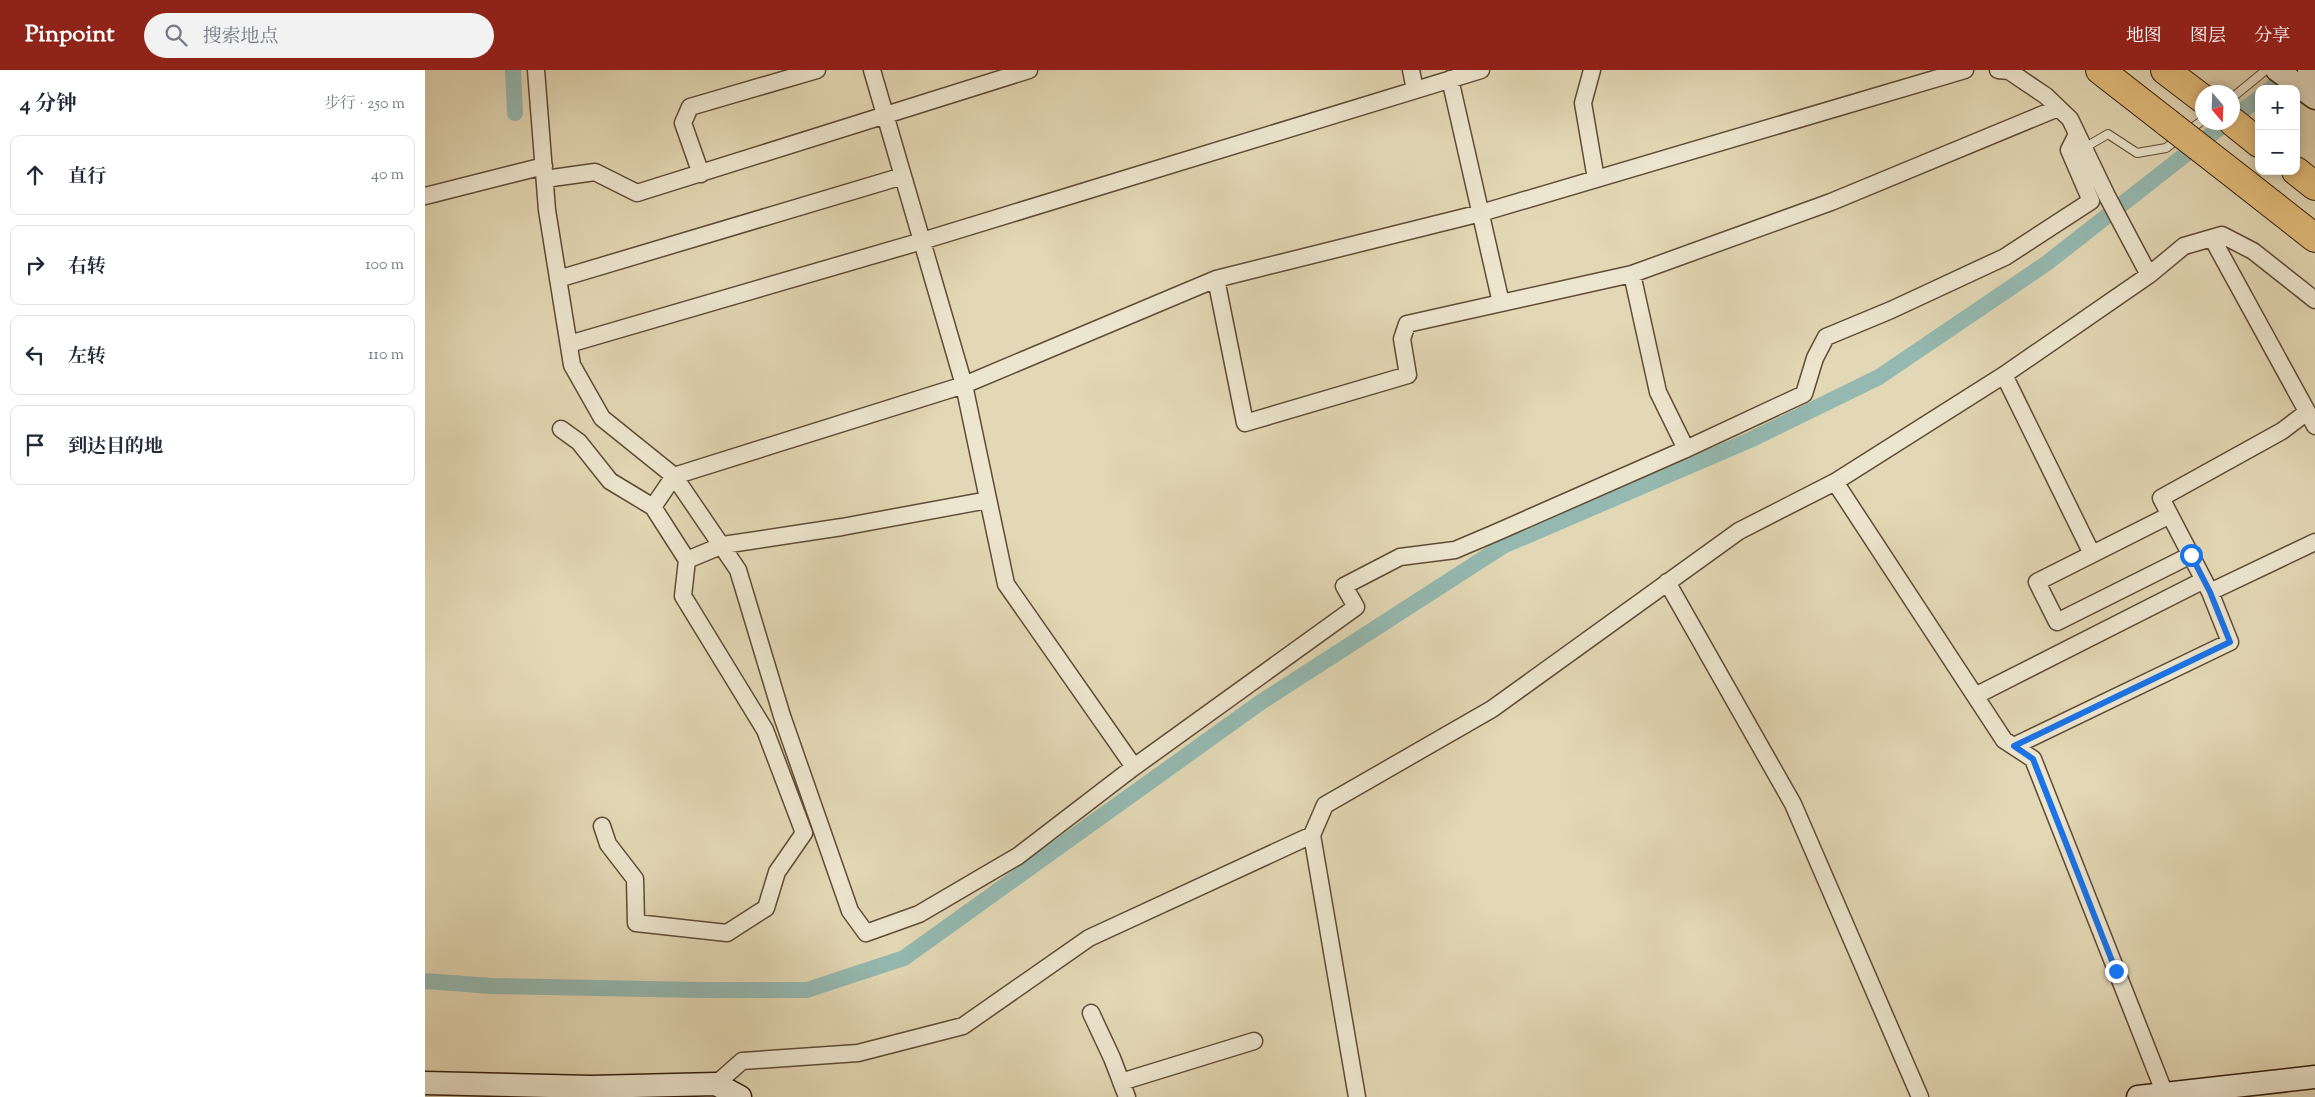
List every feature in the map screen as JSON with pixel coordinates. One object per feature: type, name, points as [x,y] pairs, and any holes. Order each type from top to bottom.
[{"type":"highway","points":[[2100,70],[2315,238]]},
{"type":"highway","points":[[2165,70],[2195,94]]},
{"type":"highway","points":[[2240,128],[2255,140]]},
{"type":"highway","points":[[2300,175],[2315,186]]},
{"type":"main road","points":[[2277,70],[2315,98]]},
{"type":"main road","points":[[2309,70],[2315,75]]},
{"type":"main road","points":[[2138,1097],[2166,1096],[2315,1077]]},
{"type":"main road","points":[[425,1083],[591,1087],[715,1084],[740,1097]]},
{"type":"street","points":[[536,70],[547,210],[572,365],[602,418],[664,490],[705,553],[738,570],[782,716],[850,911],[866,933],[919,914],[1018,856],[1134,767],[1355,607],[1345,586],[1400,556],[1455,550],[1686,449],[1804,394],[1815,358],[1826,337],[1891,310],[2005,257],[2091,201],[2069,150],[2080,141]]},
{"type":"street","points":[[701,174],[683,123],[690,107],[817,70]]},
{"type":"street","points":[[871,70],[964,385],[1006,584],[1134,767]]},
{"type":"street","points":[[425,196],[544,172],[595,172],[637,193],[1029,70]]},
{"type":"street","points":[[1411,70],[1415,90]]},
{"type":"street","points":[[569,344],[922,241],[1481,70]]},
{"type":"street","points":[[1592,70],[1583,103],[1596,179]]},
{"type":"street","points":[[561,429],[579,442],[610,481],[664,490],[964,385],[1216,279],[1481,213],[1965,70]]},
{"type":"street","points":[[2005,70],[2046,96],[2070,119],[2107,196],[2149,275]]},
{"type":"street","points":[[1450,79],[1501,303]]},
{"type":"street","points":[[1216,279],[1245,423],[1408,375],[1402,340],[1407,324],[1632,274],[1831,202],[2058,108]]},
{"type":"street","points":[[559,279],[903,176]]},
{"type":"street","points":[[1357,1097],[1312,835],[1325,805],[1492,709],[1739,530],[1835,482],[2004,375],[2149,275],[2184,246],[2222,236],[2253,251],[2315,300]]},
{"type":"street","points":[[2014,746],[2230,642],[2207,586],[2161,498],[2282,431],[2311,419],[2212,238]]},
{"type":"street","points":[[1632,274],[1658,392],[1686,449]]},
{"type":"street","points":[[2004,375],[2092,554]]},
{"type":"street","points":[[1835,482],[2004,740],[2033,759],[2166,1096]]},
{"type":"street","points":[[664,490],[705,553]]},
{"type":"street","points":[[705,553],[988,500]]},
{"type":"street","points":[[2170,515],[2037,582],[2057,622],[2191,555]]},
{"type":"street","points":[[1975,696],[2207,586],[2315,542]]},
{"type":"street","points":[[602,826],[608,844],[635,879],[636,922],[727,933],[766,908],[777,872],[804,833],[765,730],[683,596],[705,553]]},
{"type":"street","points":[[1667,582],[1793,804],[1920,1097]]},
{"type":"street","points":[[715,1084],[743,1062],[858,1053],[963,1026],[1089,938],[1312,835]]},
{"type":"street","points":[[1091,1013],[1124,1090],[1254,1041]]},
{"type":"lane","points":[[2240,91],[2266,70]]},
{"type":"lane","points":[[2080,141],[2108,134],[2137,153],[2166,148],[2195,126]]},
{"type":"waterway","points":[[513,70],[515,113]]},
{"type":"waterway","points":[[2275,85],[2294,70]]},
{"type":"waterway","points":[[2240,113],[2255,101]]},
{"type":"waterway","points":[[425,981],[492,986],[807,990],[904,958],[1261,702],[1503,546],[1750,440],[1879,377],[2047,263],[2217,130]]},
{"type":"route","points":[[2116,971],[2033,759],[2014,746],[2230,642],[2210,592],[2191,555]]}]
